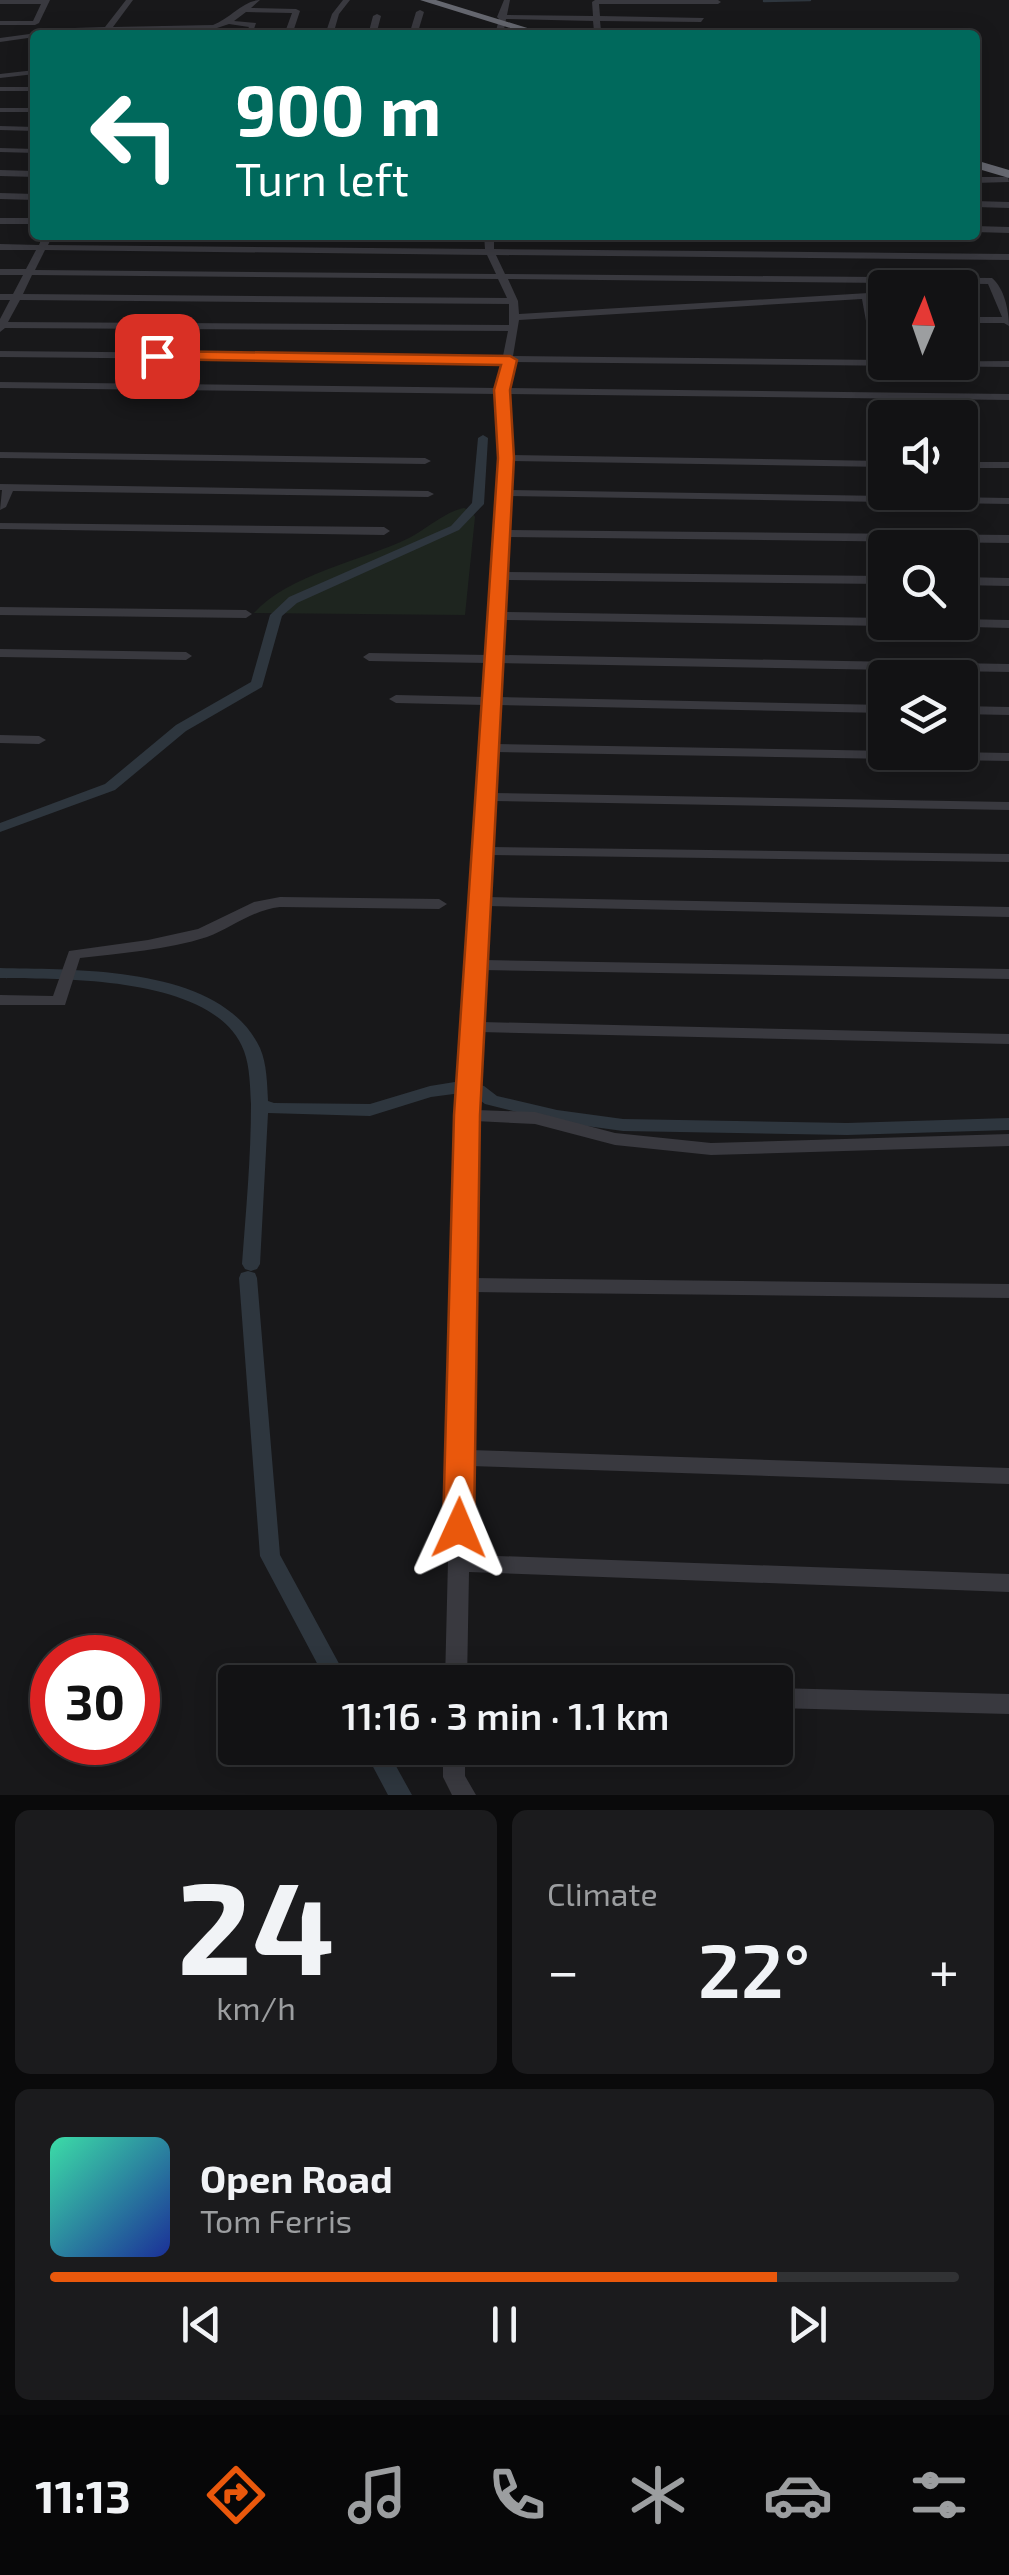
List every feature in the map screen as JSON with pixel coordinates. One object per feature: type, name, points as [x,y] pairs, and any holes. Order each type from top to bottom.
[{"type":"highway","points":[[425,0],[500,25]]},
{"type":"highway","points":[[980,166],[1008,176]]},
{"type":"street","points":[[110,29],[130,0]]},
{"type":"street","points":[[205,30],[228,22],[257,0]]},
{"type":"street","points":[[331,30],[347,0]]},
{"type":"street","points":[[507,0],[500,25],[595,19],[701,20]]},
{"type":"street","points":[[0,2],[47,1],[35,23],[0,23]]},
{"type":"street","points":[[598,30],[594,2],[718,2]]},
{"type":"street","points":[[246,10],[296,12],[290,30]]},
{"type":"street","points":[[0,12],[42,11]]},
{"type":"street","points":[[415,30],[420,12]]},
{"type":"street","points":[[373,30],[377,16]]},
{"type":"street","points":[[228,22],[252,24],[250,30]]},
{"type":"street","points":[[98,30],[214,27]]},
{"type":"street","points":[[0,42],[30,36]]},
{"type":"street","points":[[0,42],[30,45]]},
{"type":"street","points":[[0,76],[30,73]]},
{"type":"street","points":[[0,89],[30,89]]},
{"type":"street","points":[[0,110],[30,110]]},
{"type":"street","points":[[0,128],[30,129]]},
{"type":"street","points":[[0,150],[30,151]]},
{"type":"street","points":[[0,173],[30,174]]},
{"type":"street","points":[[980,179],[1008,176]]},
{"type":"street","points":[[0,196],[30,197]]},
{"type":"street","points":[[980,204],[1009,205]]},
{"type":"street","points":[[0,221],[30,221]]},
{"type":"street","points":[[980,230],[1009,230]]},
{"type":"street","points":[[45,240],[1,326],[515,322],[866,297],[868,311]]},
{"type":"street","points":[[456,1665],[467,1115],[506,458],[502,390],[515,322],[512,301],[490,251],[489,240]]},
{"type":"street","points":[[0,248],[1009,257]]},
{"type":"street","points":[[0,272],[992,281]]},
{"type":"street","points":[[657,278],[660,311]]},
{"type":"street","points":[[978,284],[1007,278]]},
{"type":"street","points":[[978,321],[1008,322],[992,281]]},
{"type":"street","points":[[0,297],[512,301]]},
{"type":"street","points":[[0,354],[1009,364]]},
{"type":"street","points":[[0,385],[1009,397]]},
{"type":"street","points":[[0,455],[425,461]]},
{"type":"street","points":[[506,458],[868,464]]},
{"type":"street","points":[[978,465],[1009,465]]},
{"type":"street","points":[[0,507],[4,488],[428,494]]},
{"type":"street","points":[[504,493],[1009,502]]},
{"type":"street","points":[[0,526],[384,530]]},
{"type":"street","points":[[501,533],[1009,540]]},
{"type":"street","points":[[498,576],[868,580]]},
{"type":"street","points":[[978,581],[1009,582]]},
{"type":"street","points":[[0,611],[246,614]]},
{"type":"street","points":[[496,616],[868,622]]},
{"type":"street","points":[[978,623],[1009,624]]},
{"type":"street","points":[[0,653],[186,656]]},
{"type":"street","points":[[370,657],[1009,668]]},
{"type":"street","points":[[396,700],[868,709]]},
{"type":"street","points":[[978,710],[1009,711]]},
{"type":"street","points":[[0,740],[39,740]]},
{"type":"street","points":[[488,748],[1009,757]]},
{"type":"street","points":[[485,796],[1009,806]]},
{"type":"street","points":[[482,850],[1009,858]]},
{"type":"street","points":[[479,901],[1009,912]]},
{"type":"street","points":[[0,1000],[59,1002],[74,954],[148,945],[203,932],[259,905],[439,904]]},
{"type":"street","points":[[475,965],[1009,974]]},
{"type":"street","points":[[472,1026],[1009,1039]]},
{"type":"street","points":[[467,1115],[535,1118],[615,1139],[712,1148],[1009,1140]]},
{"type":"street","points":[[464,1285],[1009,1291]]},
{"type":"street","points":[[460,1458],[1009,1476]]},
{"type":"street","points":[[458,1564],[1009,1582]]},
{"type":"street","points":[[793,1698],[1009,1704]]},
{"type":"street","points":[[454,1765],[454,1777],[464,1795]]},
{"type":"shaded area","points":[[464,508],[475,517],[465,615],[254,613],[306,578],[409,538]]},
{"type":"waterway","points":[[764,1],[810,0]]},
{"type":"waterway","points":[[0,828],[110,787],[181,728],[257,684],[276,615],[293,600],[455,528],[478,504],[483,438]]},
{"type":"waterway","points":[[0,973],[141,982],[210,1004],[236,1023],[252,1049],[259,1104]]},
{"type":"waterway","points":[[259,1104],[273,1109],[370,1110],[461,1087],[478,1090],[491,1100],[557,1116],[623,1125],[847,1129],[1009,1124]]},
{"type":"waterway","points":[[251,1264],[259,1104]]},
{"type":"waterway","points":[[248,1278],[270,1556],[329,1665]]},
{"type":"waterway","points":[[383,1765],[400,1795]]},
{"type":"route","points":[[157,356],[510,360],[502,390],[506,458],[467,1115],[459,1528]]}]
